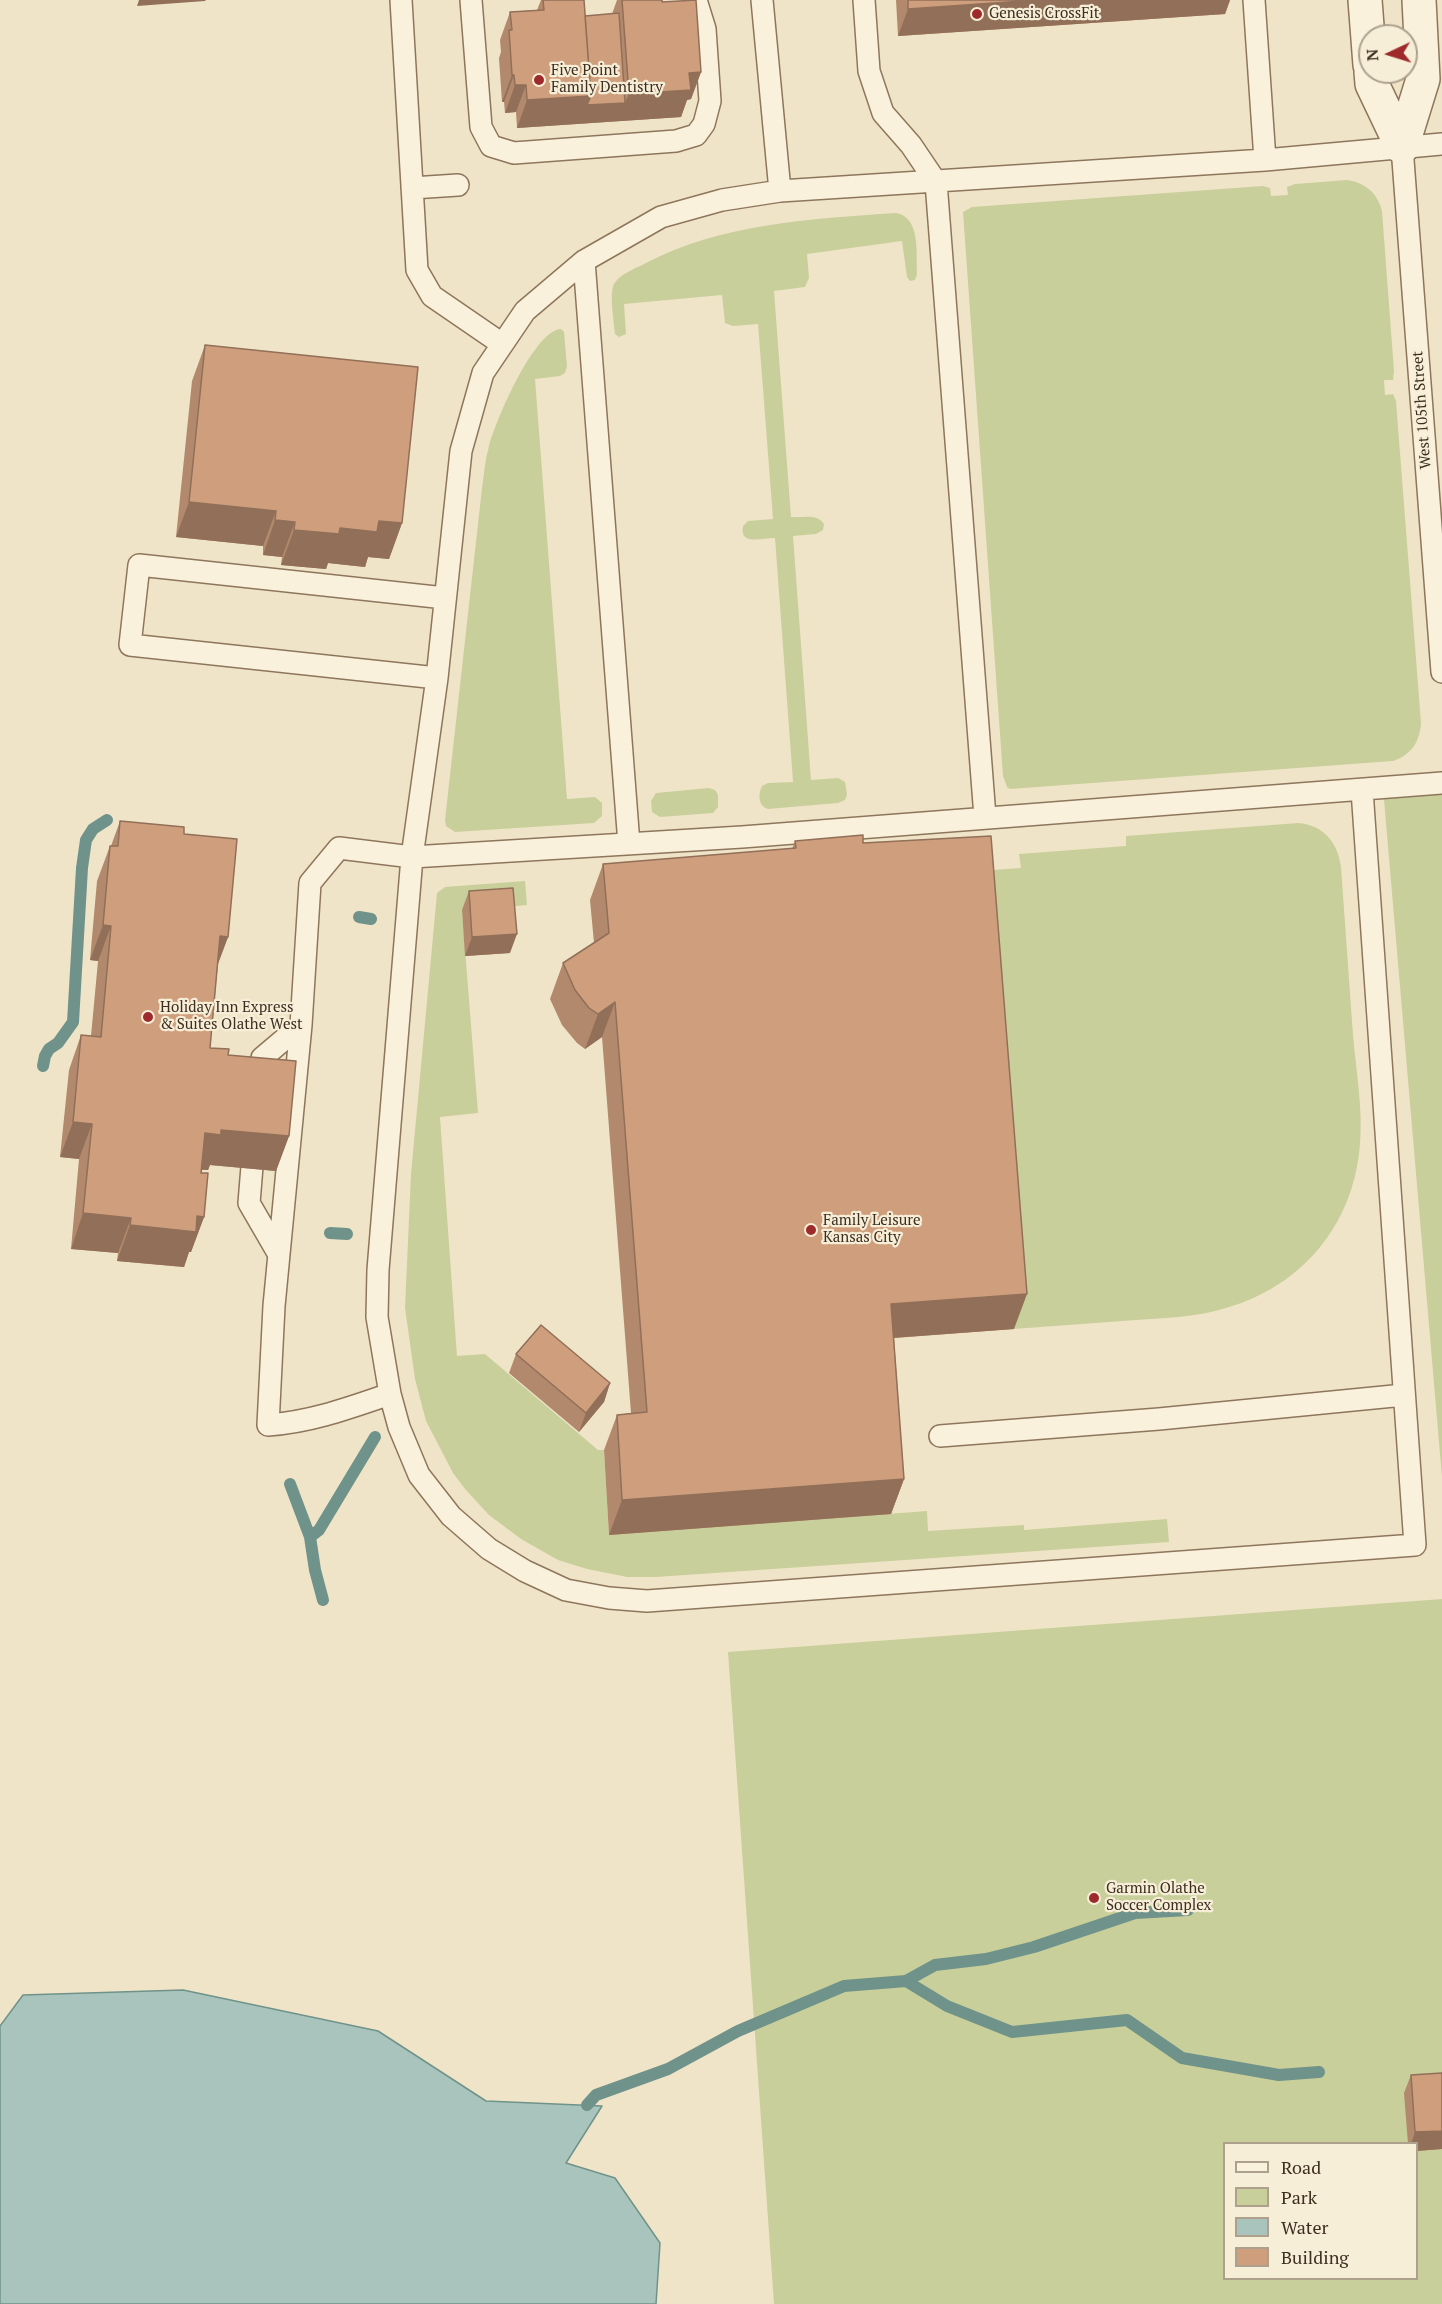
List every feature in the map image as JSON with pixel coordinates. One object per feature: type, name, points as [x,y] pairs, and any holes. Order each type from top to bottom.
[{"type":"street","points":[[1365,0],[1367,24]]},
{"type":"street","name":"West 105th Street","points":[[1402,147],[1423,79],[1419,0]]},
{"type":"street","name":"West 105th Street","points":[[1371,84],[1402,147]]},
{"type":"lane","points":[[401,0],[417,270],[432,296],[502,344]]},
{"type":"lane","points":[[471,0],[481,127],[491,146],[514,153],[676,141],[696,135],[704,124],[710,101],[705,29],[696,0]]},
{"type":"lane","points":[[762,0],[780,191]]},
{"type":"lane","points":[[864,0],[869,70],[883,113],[911,145],[936,182],[985,817]]},
{"type":"lane","points":[[1254,0],[1265,160]]},
{"type":"lane","points":[[1362,790],[1414,1545],[647,1601],[609,1598],[566,1590],[525,1571],[489,1549],[451,1516],[419,1475],[399,1427],[390,1394],[377,1317],[378,1270],[412,857],[437,678],[461,451],[483,373],[525,311],[584,261],[661,218],[722,200],[780,191],[1265,160],[1442,144]]},
{"type":"lane","name":"West 105th Street","points":[[1402,147],[1442,672]]},
{"type":"lane","points":[[412,188],[458,185]]},
{"type":"lane","points":[[584,261],[629,844]]},
{"type":"lane","points":[[437,678],[130,645],[139,565],[445,598]]},
{"type":"lane","points":[[390,1394],[325,1416],[293,1423],[268,1425],[274,1306],[301,1025],[310,884],[339,848],[412,857],[742,837],[1442,783]]},
{"type":"lane","points":[[258,1102],[262,1058],[301,1025]]},
{"type":"lane","points":[[256,1125],[249,1203],[279,1253]]},
{"type":"lane","points":[[940,1436],[1148,1420],[1404,1395]]},
{"type":"green space","points":[[1347,180],[1359,183],[1374,194],[1382,211],[1394,371],[1393,380],[1384,380],[1385,395],[1393,394],[1396,401],[1421,723],[1416,742],[1410,751],[1393,761],[1010,789],[1003,776],[963,212],[972,207],[1263,186],[1270,188],[1271,196],[1288,195],[1287,187],[1295,184]]},
{"type":"green space","points":[[896,213],[910,221],[916,238],[917,274],[915,280],[910,281],[907,277],[902,241],[807,254],[809,278],[805,287],[774,291],[791,517],[814,517],[824,524],[823,530],[816,534],[793,536],[811,780],[838,778],[845,782],[847,794],[845,800],[838,803],[768,809],[762,805],[760,799],[762,786],[768,783],[793,782],[775,538],[753,540],[744,536],[743,532],[743,526],[748,521],[773,519],[758,324],[733,326],[725,323],[722,295],[624,304],[626,334],[619,337],[615,334],[612,301],[614,284],[628,272],[674,250],[735,231],[799,221]]},
{"type":"green space","points":[[561,329],[564,332],[567,366],[565,373],[560,376],[535,379],[567,799],[595,797],[602,803],[602,816],[594,823],[455,832],[446,826],[445,820],[487,456],[507,399],[528,360],[550,333]]},
{"type":"green space","points":[[1442,783],[1442,1477],[1383,788]]},
{"type":"green space","points":[[709,788],[715,790],[718,795],[718,807],[713,813],[660,817],[652,812],[651,801],[656,793]]},
{"type":"green space","points":[[1298,823],[1315,827],[1328,837],[1337,850],[1341,867],[1361,1130],[1356,1173],[1335,1225],[1320,1248],[1301,1268],[1254,1298],[1226,1308],[1181,1317],[1014,1329],[978,871],[1021,868],[1019,854],[1126,846],[1126,836]]},
{"type":"green space","points":[[525,881],[527,905],[462,911],[478,1113],[440,1117],[457,1356],[485,1354],[598,1450],[604,1450],[609,1535],[927,1511],[928,1531],[1024,1525],[1024,1530],[1167,1519],[1169,1542],[656,1577],[627,1577],[587,1569],[558,1560],[521,1539],[489,1515],[453,1473],[426,1421],[415,1379],[405,1308],[411,1174],[437,893],[445,887]]},
{"type":"green space","name":"Garmin Olathe Soccer Complex","points":[[1442,1599],[1442,2304],[774,2304],[728,1652]]},
{"type":"water","points":[[183,1990],[378,2031],[486,2101],[602,2106],[566,2163],[615,2178],[660,2243],[656,2304],[0,2304],[0,2026],[23,1995]]},
{"type":"building","name":"Five Point Family Dentistry","points":[[543,0],[584,0],[591,96],[527,100],[526,85],[515,85],[514,75],[512,75],[510,12],[544,10]]},
{"type":"building","points":[[622,0],[662,0],[662,2],[696,0],[701,72],[689,73],[691,90],[629,94]]},
{"type":"building","points":[[908,0],[1037,0],[908,9]]},
{"type":"building","points":[[619,13],[625,103],[587,105],[591,96],[585,16]]},
{"type":"building","points":[[205,345],[418,367],[402,523],[379,521],[377,532],[340,528],[339,534],[294,530],[295,522],[275,520],[276,511],[189,502]]},
{"type":"building","name":"Holiday Inn Express & Suites Olathe West","points":[[120,821],[184,827],[184,834],[237,839],[228,937],[220,936],[210,1048],[229,1049],[228,1055],[296,1061],[289,1136],[221,1130],[221,1135],[205,1133],[201,1173],[208,1173],[204,1217],[197,1216],[196,1232],[130,1225],[131,1218],[83,1213],[92,1124],[73,1122],[81,1035],[101,1037],[111,926],[103,925],[110,846],[118,846]]},
{"type":"building","name":"Family Leisure Kansas City","points":[[863,835],[863,843],[991,836],[1027,1294],[891,1304],[904,1479],[622,1500],[617,1415],[647,1412],[615,1002],[598,1014],[589,1008],[575,990],[563,963],[609,933],[603,864],[796,848],[795,841]]},
{"type":"building","points":[[513,888],[517,934],[472,937],[469,891]]},
{"type":"building","points":[[541,1325],[610,1383],[586,1413],[516,1354]]},
{"type":"building","points":[[1442,2073],[1442,2131],[1415,2132],[1411,2075]]},
{"type":"waterway","points":[[43,1066],[49,1049],[58,1043],[73,1022],[82,868],[86,840],[93,829],[107,820]]},
{"type":"waterway","points":[[359,917],[371,919]]},
{"type":"waterway","points":[[330,1233],[347,1234]]},
{"type":"waterway","points":[[310,1537],[319,1530],[375,1437]]},
{"type":"waterway","points":[[290,1484],[310,1537],[323,1600]]},
{"type":"waterway","points":[[587,2105],[596,2095],[668,2069],[738,2031],[844,1986],[906,1981],[935,1965],[986,1959],[1034,1947],[1135,1913],[1188,1910]]},
{"type":"waterway","points":[[906,1981],[947,2006],[1012,2032],[1127,2020],[1182,2058],[1279,2075],[1319,2072]]},
{"type":"place","name":"Genesis CrossFit","points":[[977,14]]},
{"type":"place","name":"Five Point Family Dentistry","points":[[539,80]]},
{"type":"place","name":"Holiday Inn Express & Suites Olathe West","points":[[148,1017]]},
{"type":"place","name":"Family Leisure Kansas City","points":[[811,1230]]},
{"type":"place","name":"Garmin Olathe Soccer Complex","points":[[1094,1898]]}]
